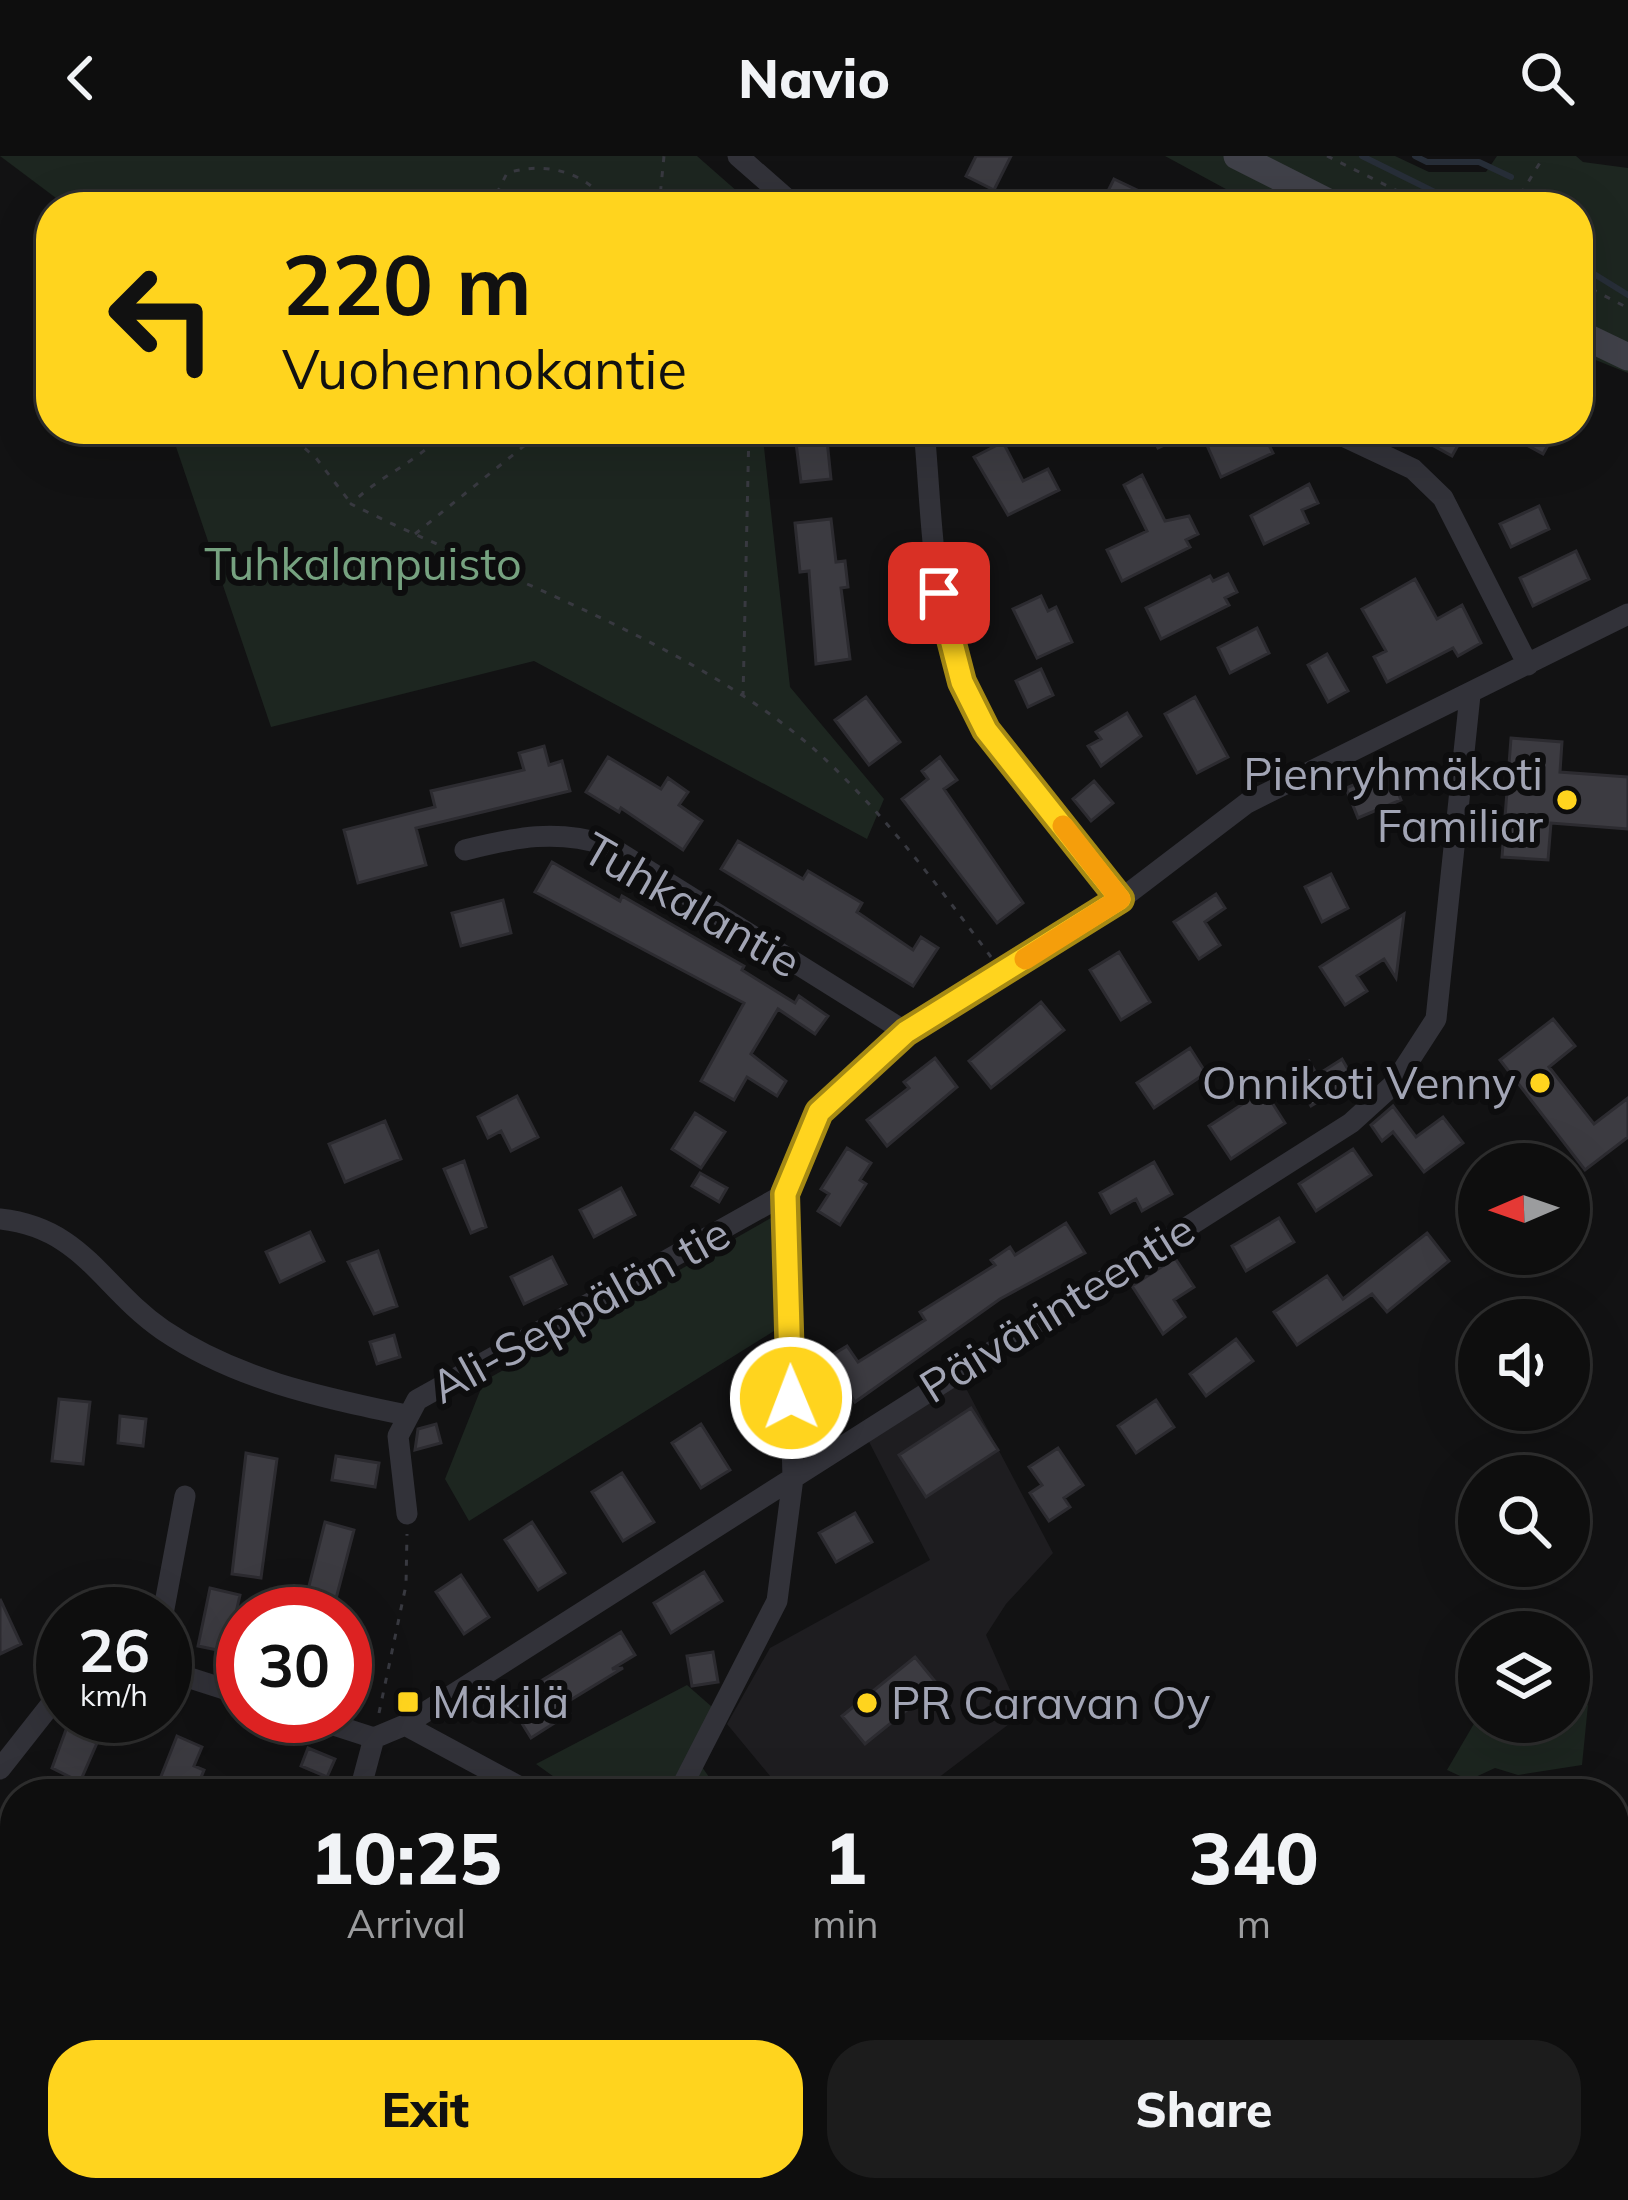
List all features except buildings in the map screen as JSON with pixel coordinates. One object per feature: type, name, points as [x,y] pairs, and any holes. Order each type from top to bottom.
[{"type":"main road","points":[[1237,156],[1308,192]]},
{"type":"main road","points":[[1593,340],[1628,357]]},
{"type":"street","points":[[738,156],[779,192]]},
{"type":"street","points":[[925,444],[939,593],[962,682],[986,730],[1120,899]]},
{"type":"street","points":[[1360,444],[1413,469],[1443,498],[1528,665]]},
{"type":"street","points":[[686,1779],[777,1601],[793,1478],[785,1194],[819,1112],[906,1032],[1120,899],[1247,802],[1628,614]]},
{"type":"street","name":"Päivärinteentie","points":[[374,1738],[405,1725],[1351,1123],[1394,1084],[1436,1019],[1470,695]]},
{"type":"street","name":"Tuhkalantie","points":[[465,850],[526,834],[571,833],[608,845],[906,1032]]},
{"type":"street","name":"Ali-Seppälän tie","points":[[0,1219],[35,1223],[61,1234],[163,1330],[278,1388],[406,1415],[417,1400],[518,1340],[785,1194]]},
{"type":"street","points":[[406,1415],[398,1436],[407,1514]]},
{"type":"street","points":[[168,1587],[185,1496]]},
{"type":"street","points":[[0,1769],[36,1723]]},
{"type":"street","points":[[405,1725],[502,1779]]},
{"type":"street","points":[[363,1779],[374,1738]]},
{"type":"path","points":[[660,192],[664,156]]},
{"type":"path","points":[[1327,156],[1400,192]]},
{"type":"path","points":[[1523,192],[1544,156]]},
{"type":"path","points":[[498,192],[507,173],[528,166],[567,172],[601,192]]},
{"type":"path","points":[[1593,290],[1628,308]]},
{"type":"path","points":[[300,444],[351,504],[562,599],[742,697],[823,757],[906,842],[1003,973]]},
{"type":"path","points":[[351,504],[376,479],[428,452],[434,444]]},
{"type":"path","points":[[413,535],[526,444]]},
{"type":"path","points":[[742,697],[749,444]]},
{"type":"path","points":[[374,1738],[406,1585],[407,1514]]},
{"type":"shaded area","points":[[960,1377],[1053,1553],[1006,1604],[986,1635],[1021,1715],[937,1779],[773,1779],[727,1724],[770,1648],[930,1560],[866,1436]]},
{"type":"green space","points":[[0,156],[697,156],[738,192],[48,192]]},
{"type":"green space","points":[[1165,156],[1395,156],[1429,172],[1486,172],[1497,156],[1576,156],[1583,162],[1628,168],[1628,373],[1593,359],[1593,192],[1231,192]]},
{"type":"green space","name":"Tuhkalanpuisto","points":[[175,444],[764,444],[790,687],[884,799],[867,839],[534,661],[271,727]]},
{"type":"green space","points":[[771,1218],[774,1331],[469,1521],[445,1479],[484,1381]]},
{"type":"green space","points":[[687,1685],[720,1714],[702,1767],[710,1779],[557,1779],[536,1764]]},
{"type":"green space","points":[[1463,1743],[1584,1743],[1582,1765],[1518,1775],[1495,1768],[1471,1779],[1447,1770]]},
{"type":"waterway","points":[[1362,156],[1435,192]]},
{"type":"waterway","points":[[1415,156],[1427,162],[1479,162],[1511,177]]},
{"type":"waterway","points":[[1593,273],[1628,295]]},
{"type":"slow traffic","points":[[1025,959],[1120,899],[1063,826]]},
{"type":"place","name":"Pienryhmäkoti Familiar","points":[[1567,800]]},
{"type":"place","name":"Onnikoti Venny","points":[[1540,1083]]},
{"type":"place","name":"Mäkilä","points":[[408,1702]]},
{"type":"place","name":"PR Caravan Oy","points":[[867,1703]]},
{"type":"route","points":[[791,1398],[785,1194],[819,1112],[906,1032],[1120,899],[986,730],[962,682],[939,593]]}]
